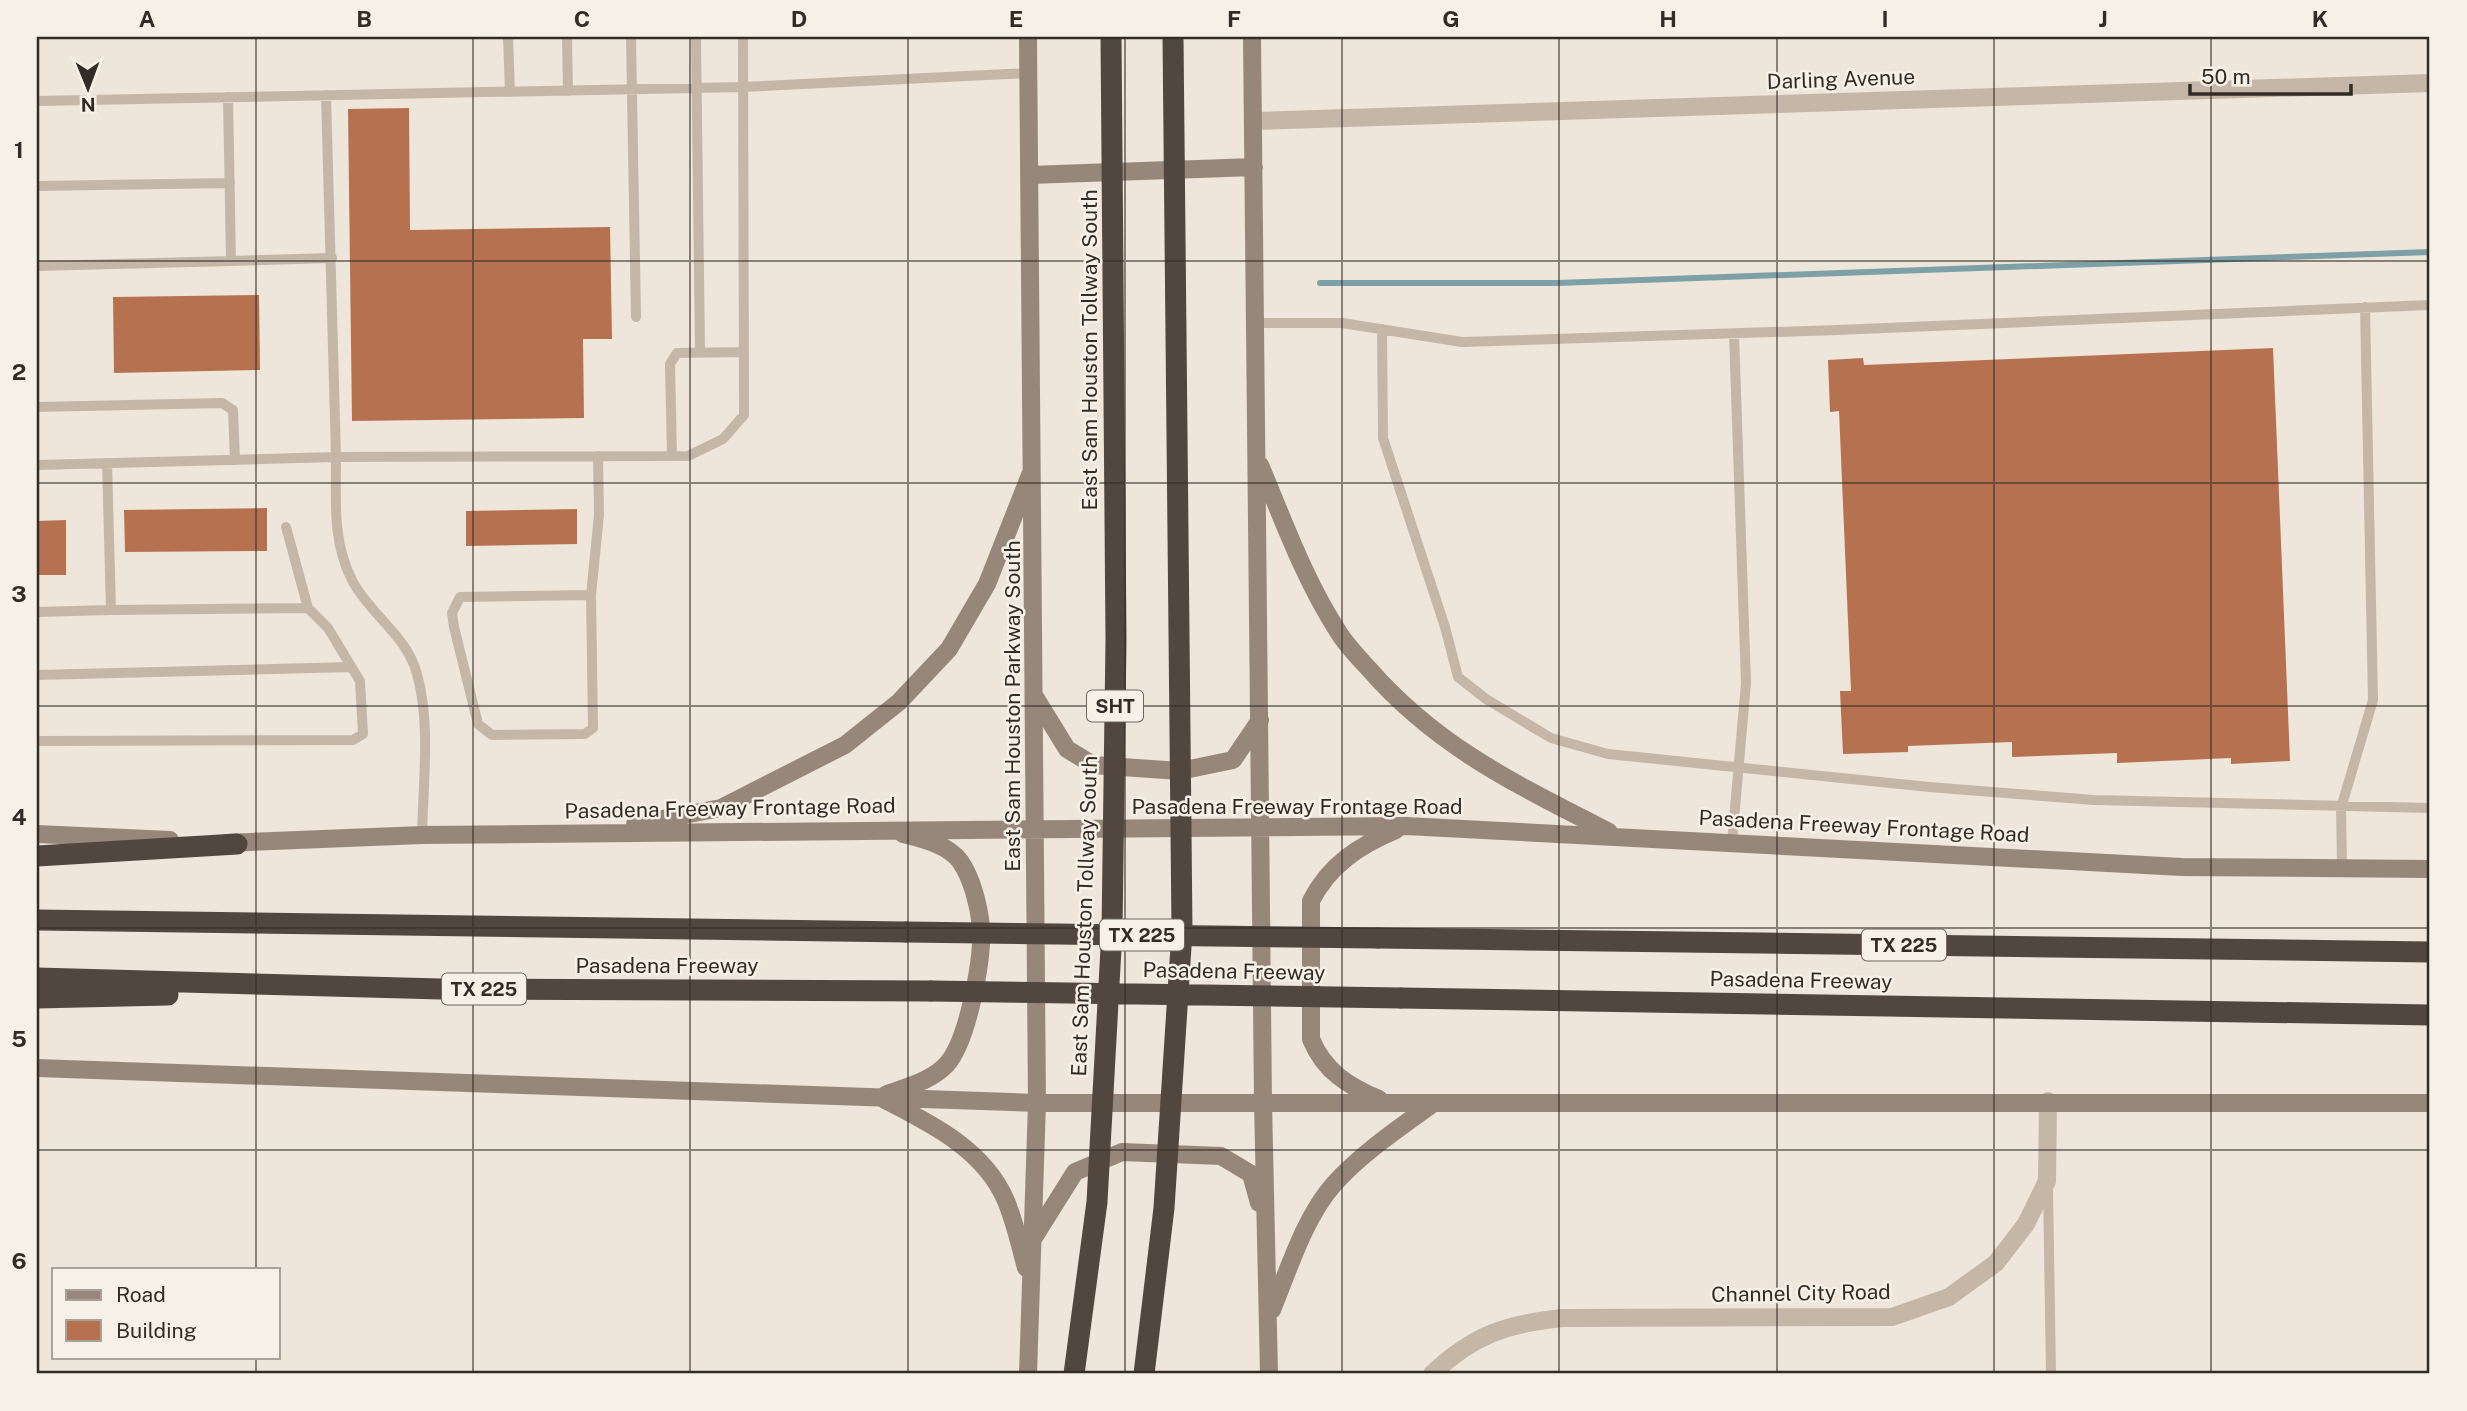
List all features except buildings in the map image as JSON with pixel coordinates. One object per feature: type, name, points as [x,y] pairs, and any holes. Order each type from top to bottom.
[{"type":"highway","name":"East Sam Houston Tollway South","points":[[1074,1374],[1097,1202],[1112,930],[1116,627],[1111,37]]},
{"type":"highway","points":[[1143,1374],[1164,1208],[1182,932],[1173,37]]},
{"type":"highway","points":[[37,856],[237,844]]},
{"type":"highway","name":"Pasadena Freeway","points":[[37,920],[2430,952]]},
{"type":"highway","name":"Pasadena Freeway","points":[[37,978],[441,989],[931,991],[2430,1015]]},
{"type":"highway","points":[[37,998],[441,989]]},
{"type":"main road","name":"East Sam Houston Parkway South","points":[[1028,37],[1034,466],[1037,1103],[1028,1374]]},
{"type":"main road","points":[[1252,37],[1263,1102],[1269,1374]]},
{"type":"main road","points":[[1030,175],[1254,167]]},
{"type":"main road","points":[[1257,458],[1311,584],[1340,635],[1386,688],[1448,744],[1509,781],[1615,835]]},
{"type":"main road","points":[[586,834],[721,808],[845,744],[899,702],[949,649],[987,584],[1034,466]]},
{"type":"main road","points":[[1035,697],[1067,749],[1093,765],[1180,771],[1233,760],[1259,720]]},
{"type":"main road","points":[[1387,1103],[1357,1090],[1333,1074],[1318,1057],[1311,1039],[1311,901],[1320,883],[1335,866],[1359,848],[1406,826]]},
{"type":"main road","name":"Pasadena Freeway Frontage Road","points":[[37,834],[237,844],[422,835],[883,828],[1034,830],[1406,826],[2182,867],[2430,869]]},
{"type":"main road","points":[[878,1097],[933,1076],[953,1056],[964,1032],[978,962],[981,927],[974,893],[960,862],[937,845],[883,828]]},
{"type":"main road","points":[[37,1068],[1037,1103],[2430,1103]]},
{"type":"main road","points":[[878,1097],[945,1131],[983,1167],[1006,1199],[1031,1283]]},
{"type":"main road","points":[[1269,1317],[1305,1232],[1333,1185],[1374,1147],[1431,1105]]},
{"type":"main road","points":[[1032,1239],[1075,1172],[1122,1152],[1222,1156],[1251,1174],[1266,1226]]},
{"type":"street","name":"Darling Avenue","points":[[1253,121],[2430,83]]},
{"type":"street","name":"Channel City Road","points":[[1432,1374],[1467,1343],[1514,1324],[1562,1318],[1892,1317],[1949,1297],[1996,1263],[2026,1224],[2047,1181],[2048,1101]]},
{"type":"lane","points":[[508,37],[510,92]]},
{"type":"lane","points":[[567,37],[568,91]]},
{"type":"lane","points":[[632,37],[636,317]]},
{"type":"lane","points":[[696,37],[700,353]]},
{"type":"lane","points":[[37,466],[336,457],[688,456],[723,439],[744,415],[743,37]]},
{"type":"lane","points":[[37,101],[743,87],[1029,73]]},
{"type":"lane","points":[[326,95],[337,541],[354,584],[392,628],[417,673],[423,726],[422,835]]},
{"type":"lane","points":[[228,97],[231,261]]},
{"type":"lane","points":[[37,186],[230,183]]},
{"type":"lane","points":[[37,266],[332,258]]},
{"type":"lane","points":[[1255,323],[1342,323],[1462,342],[1734,334],[2430,305]]},
{"type":"lane","points":[[2342,868],[2341,808],[2373,700],[2365,307]]},
{"type":"lane","points":[[1382,330],[1382,438],[1445,627],[1458,677],[1486,699],[1551,737],[1608,754],[2094,800],[2341,808],[2430,808]]},
{"type":"lane","points":[[1732,842],[1746,683],[1734,334]]},
{"type":"lane","points":[[672,456],[670,364],[677,353],[744,352]]},
{"type":"lane","points":[[37,407],[222,403],[233,411],[235,460]]},
{"type":"lane","points":[[592,595],[460,597],[452,613],[478,724],[492,735],[585,734],[593,728],[592,595],[599,515],[598,456]]},
{"type":"lane","points":[[107,463],[111,610]]},
{"type":"lane","points":[[37,741],[353,740],[363,734],[360,681],[328,628],[308,608],[286,527]]},
{"type":"lane","points":[[37,612],[308,608]]},
{"type":"lane","points":[[37,675],[351,667]]},
{"type":"lane","points":[[2047,1181],[2051,1374]]},
{"type":"waterway","points":[[1320,283],[1558,283],[2430,252]]}]
